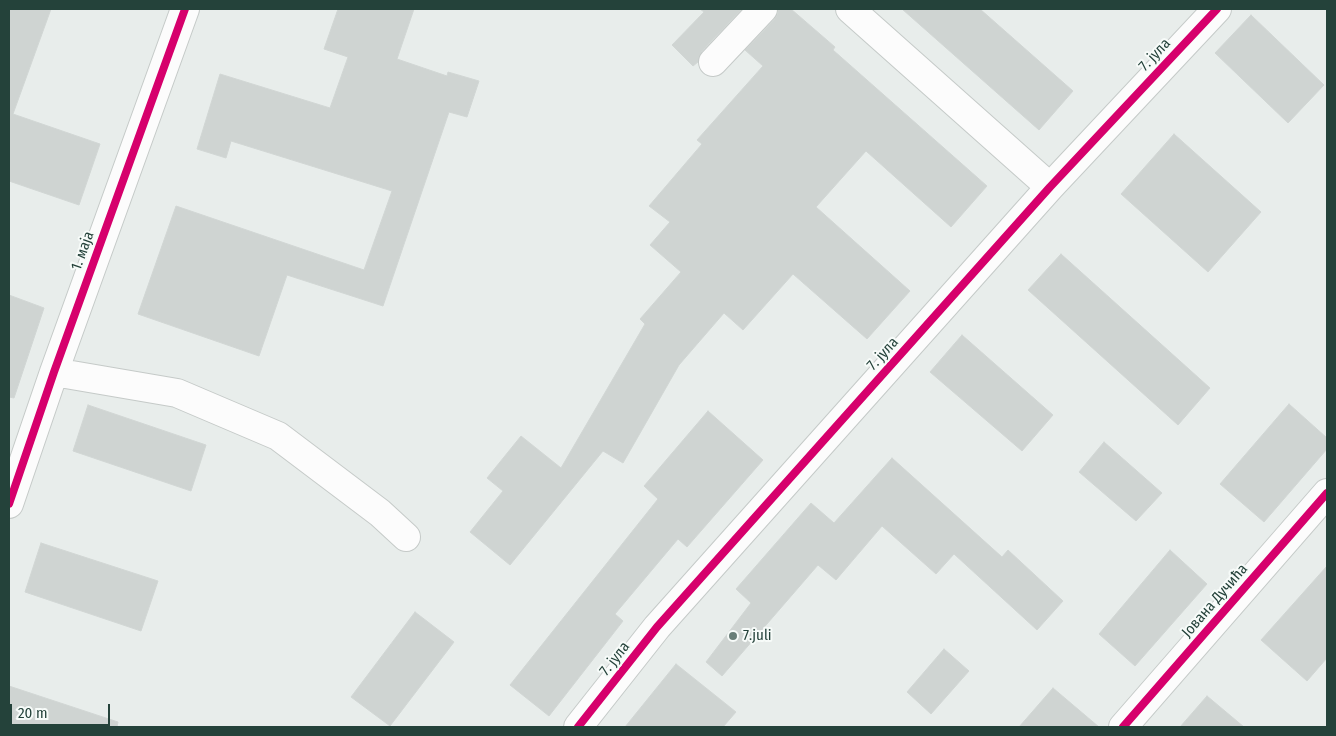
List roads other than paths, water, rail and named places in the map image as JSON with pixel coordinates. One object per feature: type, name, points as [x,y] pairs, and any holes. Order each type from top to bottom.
[{"type":"street","name":"1. маја","points":[[9,504],[54,372],[185,9]]},
{"type":"street","points":[[713,62],[763,9]]},
{"type":"street","points":[[850,9],[1050,187]]},
{"type":"street","name":"7. јула","points":[[578,727],[657,627],[1050,187],[1218,9]]},
{"type":"street","points":[[54,372],[176,393],[278,436],[380,513],[406,537]]},
{"type":"street","name":"Јована Дучића","points":[[1123,727],[1327,493]]},
{"type":"place","name":"7.juli","points":[[733,636]]}]
